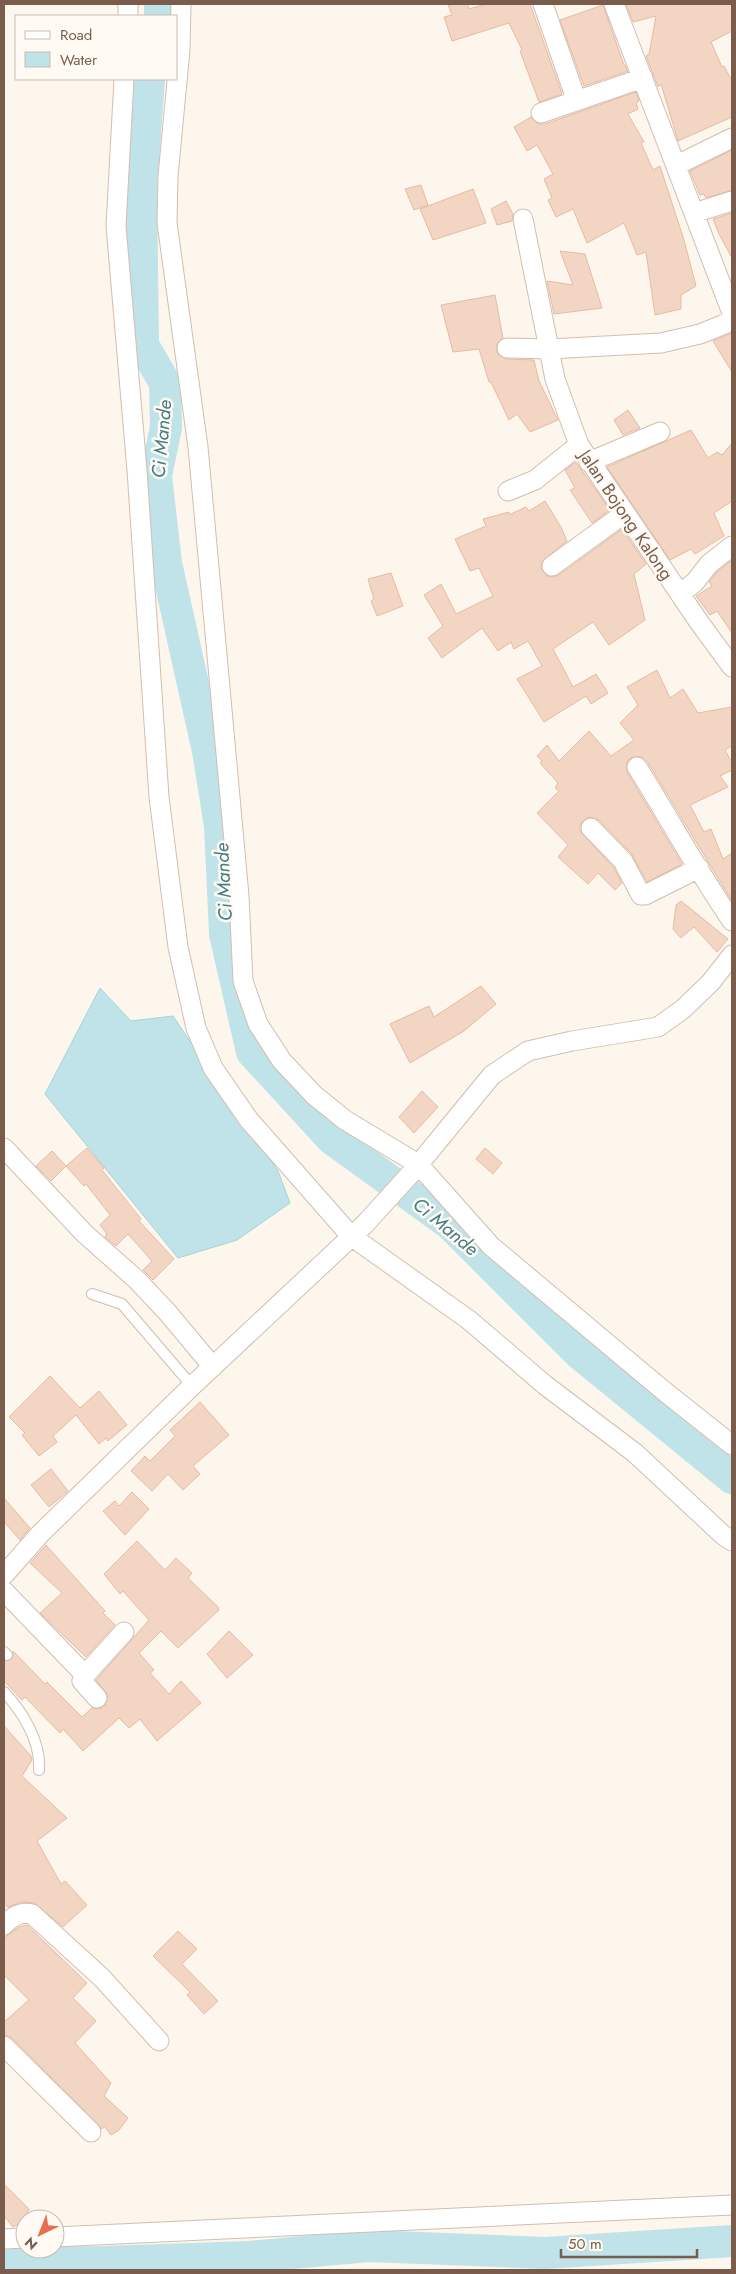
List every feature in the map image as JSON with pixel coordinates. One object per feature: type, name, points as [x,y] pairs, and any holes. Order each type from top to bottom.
[{"type":"street","points":[[178,71],[181,4]]},
{"type":"street","points":[[543,4],[576,100]]},
{"type":"street","points":[[614,4],[732,313]]},
{"type":"street","points":[[541,113],[643,78]]},
{"type":"street","points":[[124,80],[116,226],[137,470],[159,797],[178,947],[196,1028],[213,1068],[249,1120],[350,1236],[469,1320],[545,1385],[635,1453],[723,1535],[732,1540]]},
{"type":"street","points":[[177,80],[168,176],[167,223],[198,447],[239,896],[243,981],[258,1024],[282,1061],[345,1120],[416,1167],[491,1246],[664,1391],[732,1445]]},
{"type":"street","points":[[677,165],[732,138]]},
{"type":"street","points":[[694,213],[732,201]]},
{"type":"street","name":"Jalan Bojong Kalong","points":[[523,219],[555,379],[579,445],[624,513],[732,667]]},
{"type":"street","points":[[507,348],[549,349],[661,343],[700,334],[732,321]]},
{"type":"street","points":[[589,462],[660,432]]},
{"type":"street","points":[[508,491],[535,480],[579,445]]},
{"type":"street","points":[[552,566],[624,513]]},
{"type":"street","points":[[680,594],[695,582],[708,564],[732,546]]},
{"type":"street","points":[[637,767],[708,886],[732,921]]},
{"type":"street","points":[[591,828],[623,862],[640,895],[645,895],[699,868]]},
{"type":"street","points":[[4,1575],[40,1534],[192,1386],[365,1224],[416,1167],[484,1085],[504,1066],[528,1051],[572,1041],[658,1027],[682,1009],[711,982],[732,955]]},
{"type":"street","points":[[4,1148],[85,1234],[137,1280],[213,1366]]},
{"type":"street","points":[[4,1591],[85,1675]]},
{"type":"street","points":[[97,1698],[82,1681],[85,1675],[124,1632]]},
{"type":"street","points":[[6,1918],[27,1912],[32,1914],[102,1978],[159,2041]]},
{"type":"street","points":[[4,2046],[91,2132]]},
{"type":"street","points":[[65,2237],[732,2206]]},
{"type":"lane","points":[[92,1294],[122,1304],[192,1386]]},
{"type":"lane","points":[[4,1692],[13,1701],[27,1724],[38,1748],[40,1756],[39,1770]]},
{"type":"water","points":[[100,988],[131,1021],[173,1016],[278,1171],[290,1203],[237,1240],[178,1258],[45,1094]]},
{"type":"building","points":[[448,4],[468,4],[469,9],[486,4],[530,4],[562,94],[539,102],[520,51],[522,50],[509,23],[452,41],[444,17],[452,15]]},
{"type":"building","points":[[626,4],[732,4],[732,31],[711,42],[722,67],[724,66],[732,81],[732,117],[678,141],[661,84],[658,87],[646,56],[649,54],[656,16],[633,22]]},
{"type":"building","points":[[603,5],[624,65],[628,71],[584,86],[560,20]]},
{"type":"building","points":[[636,92],[639,101],[636,103],[638,109],[628,114],[644,142],[641,143],[653,170],[660,166],[684,240],[696,286],[681,295],[681,309],[655,315],[646,252],[637,255],[624,223],[587,243],[573,209],[556,217],[548,200],[552,198],[544,179],[553,174],[537,145],[527,151],[514,127],[531,117],[538,124],[545,124]]},
{"type":"building","points":[[732,150],[732,190],[706,198],[704,194],[700,195],[690,171]]},
{"type":"building","points":[[421,185],[428,205],[414,210],[405,189]]},
{"type":"building","points":[[473,189],[486,223],[433,240],[420,209]]},
{"type":"building","points":[[506,201],[513,214],[512,221],[497,225],[491,209]]},
{"type":"building","points":[[732,213],[732,258],[713,219]]},
{"type":"building","points":[[560,251],[585,254],[602,308],[554,314],[547,281],[573,285]]},
{"type":"building","points":[[495,295],[503,338],[497,343],[497,353],[506,359],[534,360],[539,381],[558,420],[530,432],[517,414],[509,420],[491,382],[489,382],[479,349],[453,352],[441,305]]},
{"type":"building","points":[[732,333],[732,372],[713,341]]},
{"type":"building","points":[[628,410],[640,428],[623,435],[614,420]]},
{"type":"building","points":[[691,430],[708,458],[717,452],[722,455],[732,443],[732,501],[714,513],[724,536],[695,554],[691,549],[670,560],[607,467]]},
{"type":"building","points":[[576,462],[610,510],[592,523],[570,490],[575,488],[565,470]]},
{"type":"building","points":[[545,501],[567,541],[542,561],[541,568],[547,576],[559,575],[622,529],[646,564],[634,574],[645,620],[609,645],[593,622],[553,649],[573,687],[596,674],[608,693],[591,704],[586,696],[544,722],[517,679],[542,666],[528,641],[514,649],[511,642],[498,651],[482,628],[442,658],[428,638],[443,626],[424,595],[441,584],[456,614],[493,596],[479,568],[470,571],[455,539],[486,526],[483,519],[509,512],[509,515],[526,507],[529,511]]},
{"type":"building","points":[[732,560],[732,633],[717,611],[710,615],[696,596],[712,586],[709,582],[717,572]]},
{"type":"building","points":[[391,573],[403,606],[377,616],[371,601],[374,599],[368,579]]},
{"type":"building","points":[[657,670],[670,698],[683,689],[698,713],[732,707],[732,746],[725,750],[732,763],[732,770],[720,776],[728,787],[690,805],[704,832],[711,829],[723,859],[732,853],[732,901],[647,761],[642,757],[632,757],[627,761],[627,772],[682,864],[647,882],[631,853],[599,820],[589,817],[580,824],[580,831],[614,868],[622,883],[615,890],[598,873],[588,884],[558,857],[568,845],[537,813],[559,791],[555,788],[558,783],[540,763],[542,761],[537,756],[547,745],[559,761],[589,731],[611,756],[634,740],[620,723],[638,705],[627,687]]},
{"type":"building","points":[[681,901],[728,939],[717,952],[694,927],[681,938],[673,929],[676,905]]},
{"type":"building","points":[[481,986],[496,1004],[464,1031],[410,1063],[390,1024],[429,1006],[434,1017]]},
{"type":"building","points":[[422,1091],[438,1107],[414,1133],[399,1117]]},
{"type":"building","points":[[87,1148],[141,1219],[139,1221],[174,1259],[153,1280],[143,1270],[152,1261],[128,1234],[116,1246],[105,1237],[107,1234],[100,1225],[110,1215],[86,1184],[84,1186],[66,1166]]},
{"type":"building","points":[[485,1148],[502,1163],[493,1174],[476,1159]]},
{"type":"building","points":[[52,1151],[66,1166],[51,1181],[36,1166]]},
{"type":"building","points":[[50,1376],[80,1408],[99,1391],[127,1425],[108,1441],[106,1438],[99,1444],[76,1415],[53,1436],[57,1442],[39,1456],[22,1435],[25,1433],[9,1417]]},
{"type":"building","points":[[200,1402],[229,1435],[193,1466],[200,1474],[183,1490],[168,1474],[152,1491],[131,1471],[145,1456],[150,1461],[175,1436],[170,1430]]},
{"type":"building","points":[[51,1469],[68,1491],[49,1507],[31,1485]]},
{"type":"building","points":[[132,1492],[149,1509],[125,1535],[103,1511],[115,1501],[119,1506]]},
{"type":"building","points":[[4,1498],[30,1528],[20,1540],[4,1522]]},
{"type":"building","points":[[137,1541],[165,1570],[176,1558],[192,1573],[188,1578],[218,1607],[219,1610],[178,1648],[161,1631],[139,1653],[154,1670],[150,1673],[169,1694],[181,1681],[201,1703],[157,1741],[140,1719],[129,1728],[119,1718],[83,1751],[63,1729],[60,1733],[25,1697],[22,1700],[4,1681],[4,1661],[12,1659],[13,1651],[45,1684],[47,1682],[82,1717],[92,1708],[99,1709],[105,1706],[108,1695],[96,1680],[149,1620],[123,1591],[120,1594],[104,1574]]},
{"type":"building","points":[[46,1545],[105,1611],[103,1613],[115,1625],[86,1657],[40,1613],[62,1593],[30,1563]]},
{"type":"building","points":[[229,1631],[253,1655],[227,1678],[207,1654]]},
{"type":"building","points":[[4,1726],[31,1756],[32,1760],[22,1776],[67,1818],[37,1841],[61,1884],[65,1881],[87,1905],[63,1927],[34,1903],[22,1902],[8,1907],[4,1904]]},
{"type":"building","points":[[27,1925],[87,1983],[73,1998],[96,2021],[75,2043],[111,2083],[104,2096],[128,2118],[119,2130],[111,2135],[104,2126],[102,2129],[12,2038],[4,2035],[4,2022],[29,2000],[4,1975],[4,1938],[19,1927]]},
{"type":"building","points":[[178,1931],[197,1949],[182,1964],[218,2001],[204,2014],[187,1995],[190,1992],[153,1956]]},
{"type":"building","points":[[4,2184],[29,2209],[15,2209],[15,2226],[13,2227],[4,2216]]},
{"type":"waterway","name":"Ci Mande","points":[[160,4],[160,15]]},
{"type":"waterway","name":"Ci Mande","points":[[149,80],[141,189],[143,345],[165,383],[166,427],[156,476],[166,563],[208,751],[220,826],[225,934],[252,1052],[332,1139],[450,1224],[579,1353],[732,1478]]},
{"type":"waterway","points":[[4,2263],[249,2257],[369,2246],[545,2253],[732,2241]]}]
